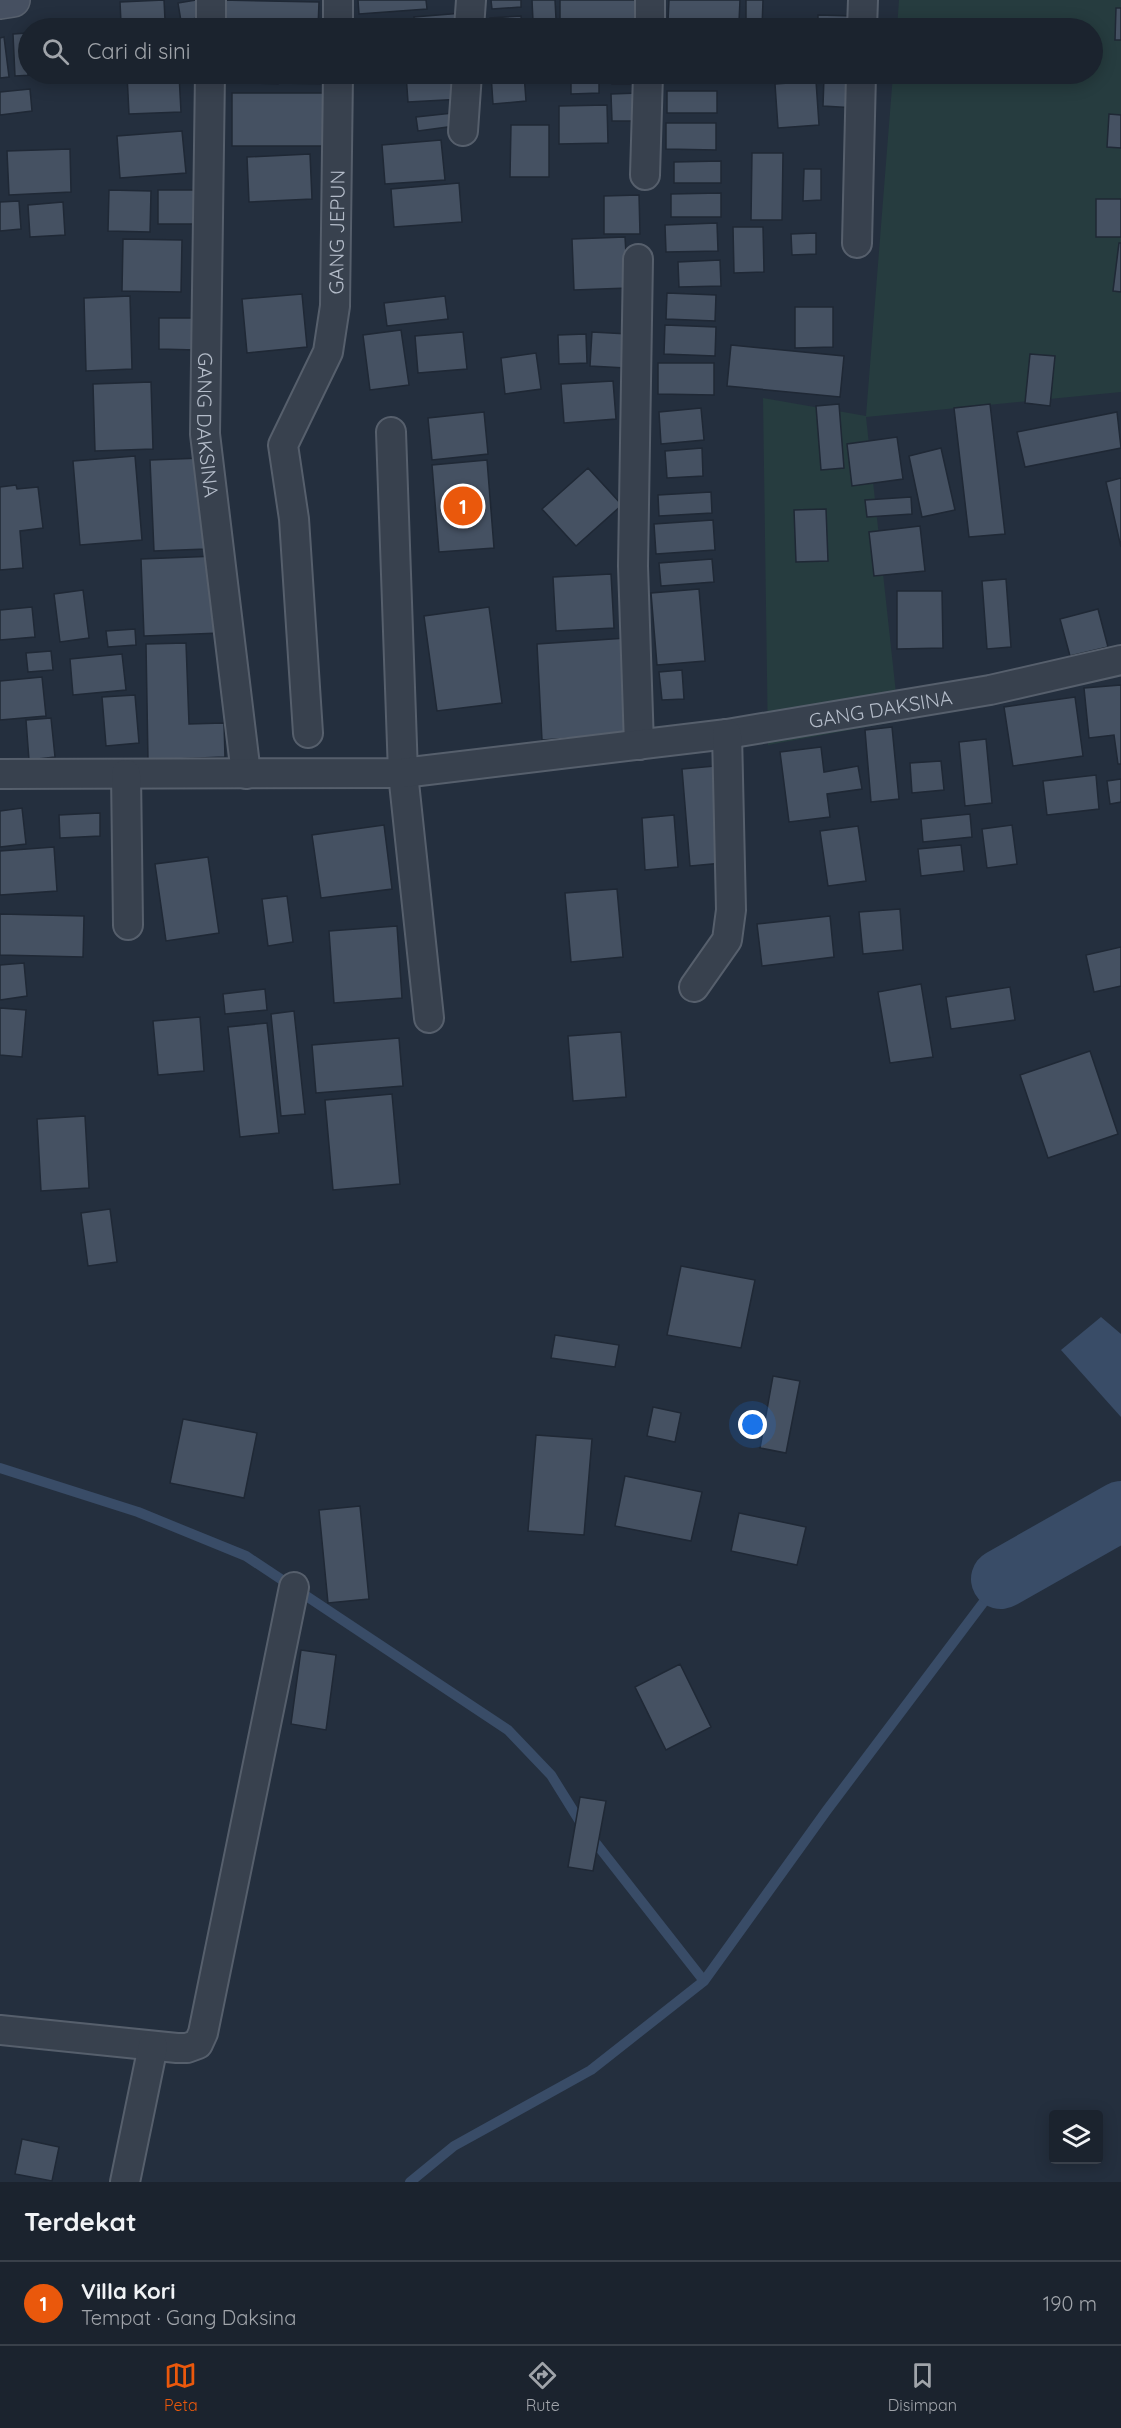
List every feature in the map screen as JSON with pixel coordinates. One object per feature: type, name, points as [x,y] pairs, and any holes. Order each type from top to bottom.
[{"type":"street","points":[[0,2],[13,0]]},
{"type":"street","points":[[211,18],[212,0]]},
{"type":"street","points":[[338,0],[338,18]]},
{"type":"street","points":[[470,18],[471,0]]},
{"type":"street","points":[[650,0],[650,18]]},
{"type":"street","points":[[862,18],[863,0]]},
{"type":"street","name":"GANG DAKSINA","points":[[210,84],[206,434],[246,774]]},
{"type":"street","name":"GANG JEPUN","points":[[308,733],[294,519],[283,445],[328,352],[336,306],[338,84]]},
{"type":"street","points":[[463,131],[465,84]]},
{"type":"street","points":[[645,175],[648,84]]},
{"type":"street","points":[[857,243],[861,84]]},
{"type":"street","points":[[638,259],[633,566],[639,745]]},
{"type":"street","points":[[391,432],[403,773],[429,1018]]},
{"type":"street","name":"GANG DAKSINA","points":[[0,774],[403,773],[727,734],[990,690],[1121,660]]},
{"type":"street","points":[[693,987],[727,940],[731,910],[727,734]]},
{"type":"street","points":[[126,774],[128,925]]},
{"type":"street","points":[[0,2030],[153,2046],[187,2048],[198,2044],[203,2033],[294,1587]]},
{"type":"street","points":[[125,2182],[153,2046]]},
{"type":"green space","points":[[899,0],[1121,0],[1121,392],[866,417],[899,721],[768,745],[763,398],[866,416],[892,84],[1103,84],[1103,18],[898,18]]},
{"type":"water","points":[[1101,1317],[1121,1334],[1121,1417],[1061,1350]]},
{"type":"building","points":[[164,0],[165,18],[121,18],[120,2]]},
{"type":"building","points":[[206,0],[209,16],[180,18],[178,3]]},
{"type":"building","points":[[220,0],[319,2],[318,18],[219,18]]},
{"type":"building","points":[[358,0],[426,0],[427,9],[359,14]]},
{"type":"building","points":[[491,0],[521,0],[521,7],[492,9]]},
{"type":"building","points":[[532,0],[555,0],[556,18],[533,18]]},
{"type":"building","points":[[560,0],[644,0],[644,18],[560,18]]},
{"type":"building","points":[[669,0],[740,0],[739,18],[668,18]]},
{"type":"building","points":[[746,0],[763,0],[762,18],[746,18]]},
{"type":"building","points":[[1116,8],[1121,8],[1121,40],[1115,40]]},
{"type":"building","points":[[463,13],[463,18],[414,18]]},
{"type":"building","points":[[818,15],[853,16],[853,18],[818,18]]},
{"type":"building","points":[[521,16],[521,18],[490,18]]},
{"type":"building","points":[[13,34],[18,34],[18,76],[15,76]]},
{"type":"building","points":[[4,37],[9,77],[0,78],[0,38]]},
{"type":"building","points":[[128,84],[180,84],[181,112],[129,114]]},
{"type":"building","points":[[407,84],[462,84],[463,99],[408,102]]},
{"type":"building","points":[[492,84],[525,84],[526,101],[493,104]]},
{"type":"building","points":[[571,84],[599,84],[599,93],[571,94]]},
{"type":"building","points":[[775,84],[816,84],[819,125],[778,128]]},
{"type":"building","points":[[824,84],[858,84],[856,108],[823,106]]},
{"type":"building","points":[[30,89],[32,111],[0,115],[0,92]]},
{"type":"building","points":[[667,91],[717,91],[717,113],[667,113]]},
{"type":"building","points":[[232,93],[323,93],[323,146],[232,146]]},
{"type":"building","points":[[638,93],[638,121],[612,121],[611,94]]},
{"type":"building","points":[[607,105],[608,143],[559,144],[559,106]]},
{"type":"building","points":[[453,113],[455,126],[418,131],[416,117]]},
{"type":"building","points":[[1109,114],[1121,115],[1121,148],[1107,147]]},
{"type":"building","points":[[666,123],[716,123],[716,150],[666,149]]},
{"type":"building","points":[[511,125],[549,125],[549,177],[510,177]]},
{"type":"building","points":[[182,131],[186,173],[120,178],[117,136]]},
{"type":"building","points":[[441,140],[445,180],[385,184],[382,145]]},
{"type":"building","points":[[70,149],[71,192],[9,195],[7,151]]},
{"type":"building","points":[[752,153],[783,153],[782,220],[751,220]]},
{"type":"building","points":[[310,154],[312,199],[249,202],[247,157]]},
{"type":"building","points":[[721,161],[721,183],[674,183],[674,162]]},
{"type":"building","points":[[804,169],[821,169],[821,200],[803,201]]},
{"type":"building","points":[[459,183],[462,222],[394,227],[391,189]]},
{"type":"building","points":[[109,190],[151,191],[150,232],[108,231]]},
{"type":"building","points":[[158,190],[198,190],[198,224],[158,224]]},
{"type":"building","points":[[721,193],[721,217],[671,217],[671,194]]},
{"type":"building","points":[[639,195],[640,234],[604,234],[604,196]]},
{"type":"building","points":[[1096,199],[1121,199],[1121,237],[1096,237]]},
{"type":"building","points":[[19,201],[21,229],[0,231],[0,202]]},
{"type":"building","points":[[63,202],[65,235],[30,237],[28,205]]},
{"type":"building","points":[[717,223],[718,251],[666,252],[665,225]]},
{"type":"building","points":[[733,227],[763,227],[764,272],[734,273]]},
{"type":"building","points":[[816,233],[816,254],[792,255],[791,234]]},
{"type":"building","points":[[625,237],[628,288],[574,290],[572,239]]},
{"type":"building","points":[[123,239],[182,240],[181,292],[122,291]]},
{"type":"building","points":[[1119,243],[1121,243],[1121,292],[1113,291]]},
{"type":"building","points":[[720,260],[721,286],[679,287],[678,262]]},
{"type":"building","points":[[667,293],[716,295],[715,321],[666,319]]},
{"type":"building","points":[[302,294],[307,347],[247,353],[242,299]]},
{"type":"building","points":[[130,296],[132,369],[86,371],[84,298]]},
{"type":"building","points":[[445,296],[448,319],[387,326],[384,303]]},
{"type":"building","points":[[795,307],[833,307],[833,347],[795,348]]},
{"type":"building","points":[[159,318],[197,318],[196,350],[159,349]]},
{"type":"building","points":[[665,325],[716,327],[715,356],[664,354]]},
{"type":"building","points":[[401,330],[409,385],[370,390],[363,335]]},
{"type":"building","points":[[463,332],[467,369],[418,373],[415,336]]},
{"type":"building","points":[[592,332],[628,334],[626,368],[590,366]]},
{"type":"building","points":[[586,334],[587,363],[559,364],[558,335]]},
{"type":"building","points":[[731,345],[844,356],[840,397],[727,386]]},
{"type":"building","points":[[536,353],[541,389],[505,394],[501,358]]},
{"type":"building","points":[[1030,354],[1055,356],[1050,406],[1025,403]]},
{"type":"building","points":[[658,363],[714,363],[714,395],[658,394]]},
{"type":"building","points":[[613,381],[616,419],[564,423],[561,384]]},
{"type":"building","points":[[151,382],[153,449],[95,451],[93,384]]},
{"type":"building","points":[[839,404],[844,468],[821,470],[816,406]]},
{"type":"building","points":[[990,404],[1005,534],[969,537],[954,408]]},
{"type":"building","points":[[701,408],[704,440],[661,444],[659,412]]},
{"type":"building","points":[[484,412],[488,454],[432,460],[428,418]]},
{"type":"building","points":[[1117,412],[1121,448],[1025,467],[1017,432]]},
{"type":"building","points":[[897,437],[903,479],[852,486],[847,444]]},
{"type":"building","points":[[702,448],[703,476],[667,478],[665,451]]},
{"type":"building","points":[[941,448],[955,510],[922,517],[909,456]]},
{"type":"building","points":[[135,456],[142,540],[80,545],[73,461]]},
{"type":"building","points":[[202,458],[206,549],[154,551],[150,460]]},
{"type":"building","points":[[487,460],[494,548],[439,552],[432,465]]},
{"type":"building","points":[[588,468],[622,505],[576,546],[542,509]]},
{"type":"building","points":[[1121,478],[1121,547],[1106,482]]},
{"type":"building","points":[[16,485],[17,489],[38,487],[43,528],[20,531],[23,568],[0,570],[0,487]]},
{"type":"building","points":[[711,492],[712,513],[659,516],[658,495]]},
{"type":"building","points":[[911,497],[912,514],[867,517],[865,500]]},
{"type":"building","points":[[826,509],[828,561],[796,562],[794,510]]},
{"type":"building","points":[[713,520],[715,550],[656,554],[654,524]]},
{"type":"building","points":[[920,526],[925,571],[874,576],[869,532]]},
{"type":"building","points":[[217,556],[220,633],[144,636],[141,559]]},
{"type":"building","points":[[712,559],[714,582],[661,586],[659,563]]},
{"type":"building","points":[[611,574],[614,628],[556,631],[553,577]]},
{"type":"building","points":[[1006,579],[1011,647],[987,649],[982,581]]},
{"type":"building","points":[[699,589],[705,661],[657,665],[651,593]]},
{"type":"building","points":[[83,590],[89,638],[60,642],[54,594]]},
{"type":"building","points":[[897,591],[942,591],[943,648],[897,649]]},
{"type":"building","points":[[32,607],[35,637],[0,640],[0,610]]},
{"type":"building","points":[[489,607],[502,703],[437,711],[424,616]]},
{"type":"building","points":[[1098,609],[1108,647],[1070,656],[1060,619]]},
{"type":"building","points":[[135,629],[136,645],[108,647],[106,631]]},
{"type":"building","points":[[627,638],[633,734],[542,740],[537,644]]},
{"type":"building","points":[[186,643],[189,724],[224,723],[225,757],[148,760],[146,644]]},
{"type":"building","points":[[51,651],[53,670],[28,672],[26,653]]},
{"type":"building","points":[[122,654],[126,690],[73,695],[70,659]]},
{"type":"building","points":[[682,670],[684,699],[662,700],[659,672]]},
{"type":"building","points":[[42,677],[46,716],[0,720],[0,681]]},
{"type":"building","points":[[1121,685],[1121,764],[1118,764],[1114,735],[1089,738],[1084,688]]},
{"type":"building","points":[[135,695],[139,743],[106,746],[102,697]]},
{"type":"building","points":[[1075,697],[1083,756],[1013,766],[1004,707]]},
{"type":"building","points":[[51,718],[55,757],[29,760],[26,720]]},
{"type":"building","points":[[892,727],[899,799],[871,802],[865,730]]},
{"type":"building","points":[[986,739],[992,803],[965,806],[959,742]]},
{"type":"building","points":[[821,747],[824,772],[858,766],[862,789],[827,794],[830,817],[789,822],[780,752]]},
{"type":"building","points":[[941,761],[944,790],[912,793],[910,763]]},
{"type":"building","points":[[715,766],[723,863],[690,866],[682,769]]},
{"type":"building","points":[[1096,775],[1099,809],[1047,815],[1043,781]]},
{"type":"building","points":[[1121,779],[1121,802],[1110,804],[1107,781]]},
{"type":"building","points":[[22,808],[26,844],[0,847],[0,811]]},
{"type":"building","points":[[100,813],[100,836],[60,838],[59,815]]},
{"type":"building","points":[[970,814],[972,837],[923,842],[921,819]]},
{"type":"building","points":[[674,815],[678,867],[645,870],[642,818]]},
{"type":"building","points":[[384,825],[392,889],[321,898],[312,835]]},
{"type":"building","points":[[1012,825],[1017,864],[987,868],[982,829]]},
{"type":"building","points":[[858,826],[866,881],[828,886],[820,831]]},
{"type":"building","points":[[961,845],[964,871],[921,876],[918,849]]},
{"type":"building","points":[[54,847],[57,891],[0,895],[0,851]]},
{"type":"building","points":[[208,857],[219,933],[166,941],[155,864]]},
{"type":"building","points":[[617,889],[623,957],[571,962],[565,893]]},
{"type":"building","points":[[287,896],[293,942],[268,946],[262,899]]},
{"type":"building","points":[[900,909],[903,950],[863,954],[859,912]]},
{"type":"building","points":[[0,914],[84,916],[83,957],[0,955]]},
{"type":"building","points":[[830,916],[834,957],[762,966],[757,924]]},
{"type":"building","points":[[397,926],[402,998],[334,1003],[329,931]]},
{"type":"building","points":[[1121,947],[1121,986],[1094,992],[1086,955]]},
{"type":"building","points":[[24,963],[27,996],[0,1000],[0,965]]},
{"type":"building","points":[[921,984],[933,1057],[890,1063],[878,992]]},
{"type":"building","points":[[1010,987],[1015,1020],[951,1029],[946,997]]},
{"type":"building","points":[[265,989],[267,1010],[225,1014],[223,994]]},
{"type":"building","points":[[0,1008],[26,1010],[22,1057],[0,1055]]},
{"type":"building","points":[[294,1011],[305,1114],[281,1116],[271,1014]]},
{"type":"building","points":[[200,1017],[204,1071],[158,1075],[153,1021]]},
{"type":"building","points":[[267,1023],[279,1133],[240,1137],[228,1027]]},
{"type":"building","points":[[621,1032],[626,1097],[573,1101],[568,1036]]},
{"type":"building","points":[[399,1038],[403,1086],[316,1093],[312,1045]]},
{"type":"building","points":[[1090,1051],[1118,1134],[1048,1158],[1020,1075]]},
{"type":"building","points":[[392,1094],[400,1184],[333,1190],[325,1100]]},
{"type":"building","points":[[85,1116],[89,1188],[41,1191],[37,1119]]},
{"type":"building","points":[[110,1209],[117,1262],[88,1266],[81,1213]]},
{"type":"building","points":[[681,1266],[755,1280],[741,1348],[667,1335]]},
{"type":"building","points":[[555,1335],[619,1345],[615,1367],[551,1358]]},
{"type":"building","points":[[773,1376],[800,1381],[786,1453],[760,1448]]},
{"type":"building","points":[[653,1407],[681,1413],[675,1442],[647,1436]]},
{"type":"building","points":[[183,1419],[257,1433],[244,1498],[170,1483]]},
{"type":"building","points":[[536,1435],[592,1439],[584,1535],[528,1531]]},
{"type":"building","points":[[625,1476],[702,1492],[691,1541],[615,1526]]},
{"type":"building","points":[[360,1506],[369,1599],[328,1603],[319,1510]]},
{"type":"building","points":[[739,1513],[806,1527],[797,1565],[731,1551]]},
{"type":"building","points":[[301,1650],[336,1655],[326,1730],[291,1724]]},
{"type":"building","points":[[680,1664],[711,1727],[666,1750],[635,1687]]},
{"type":"building","points":[[580,1797],[606,1801],[593,1871],[568,1867]]},
{"type":"building","points":[[22,2139],[59,2147],[52,2181],[15,2174]]},
{"type":"waterway","points":[[0,1468],[138,1512],[246,1556],[508,1730],[551,1775],[584,1828],[704,1981]]},
{"type":"waterway","points":[[1001,1579],[1121,1511]]},
{"type":"waterway","points":[[410,2182],[454,2146],[591,2070],[704,1981],[827,1810],[1001,1579]]},
{"type":"place","name":"Villa Kori","points":[[463,506]]}]
